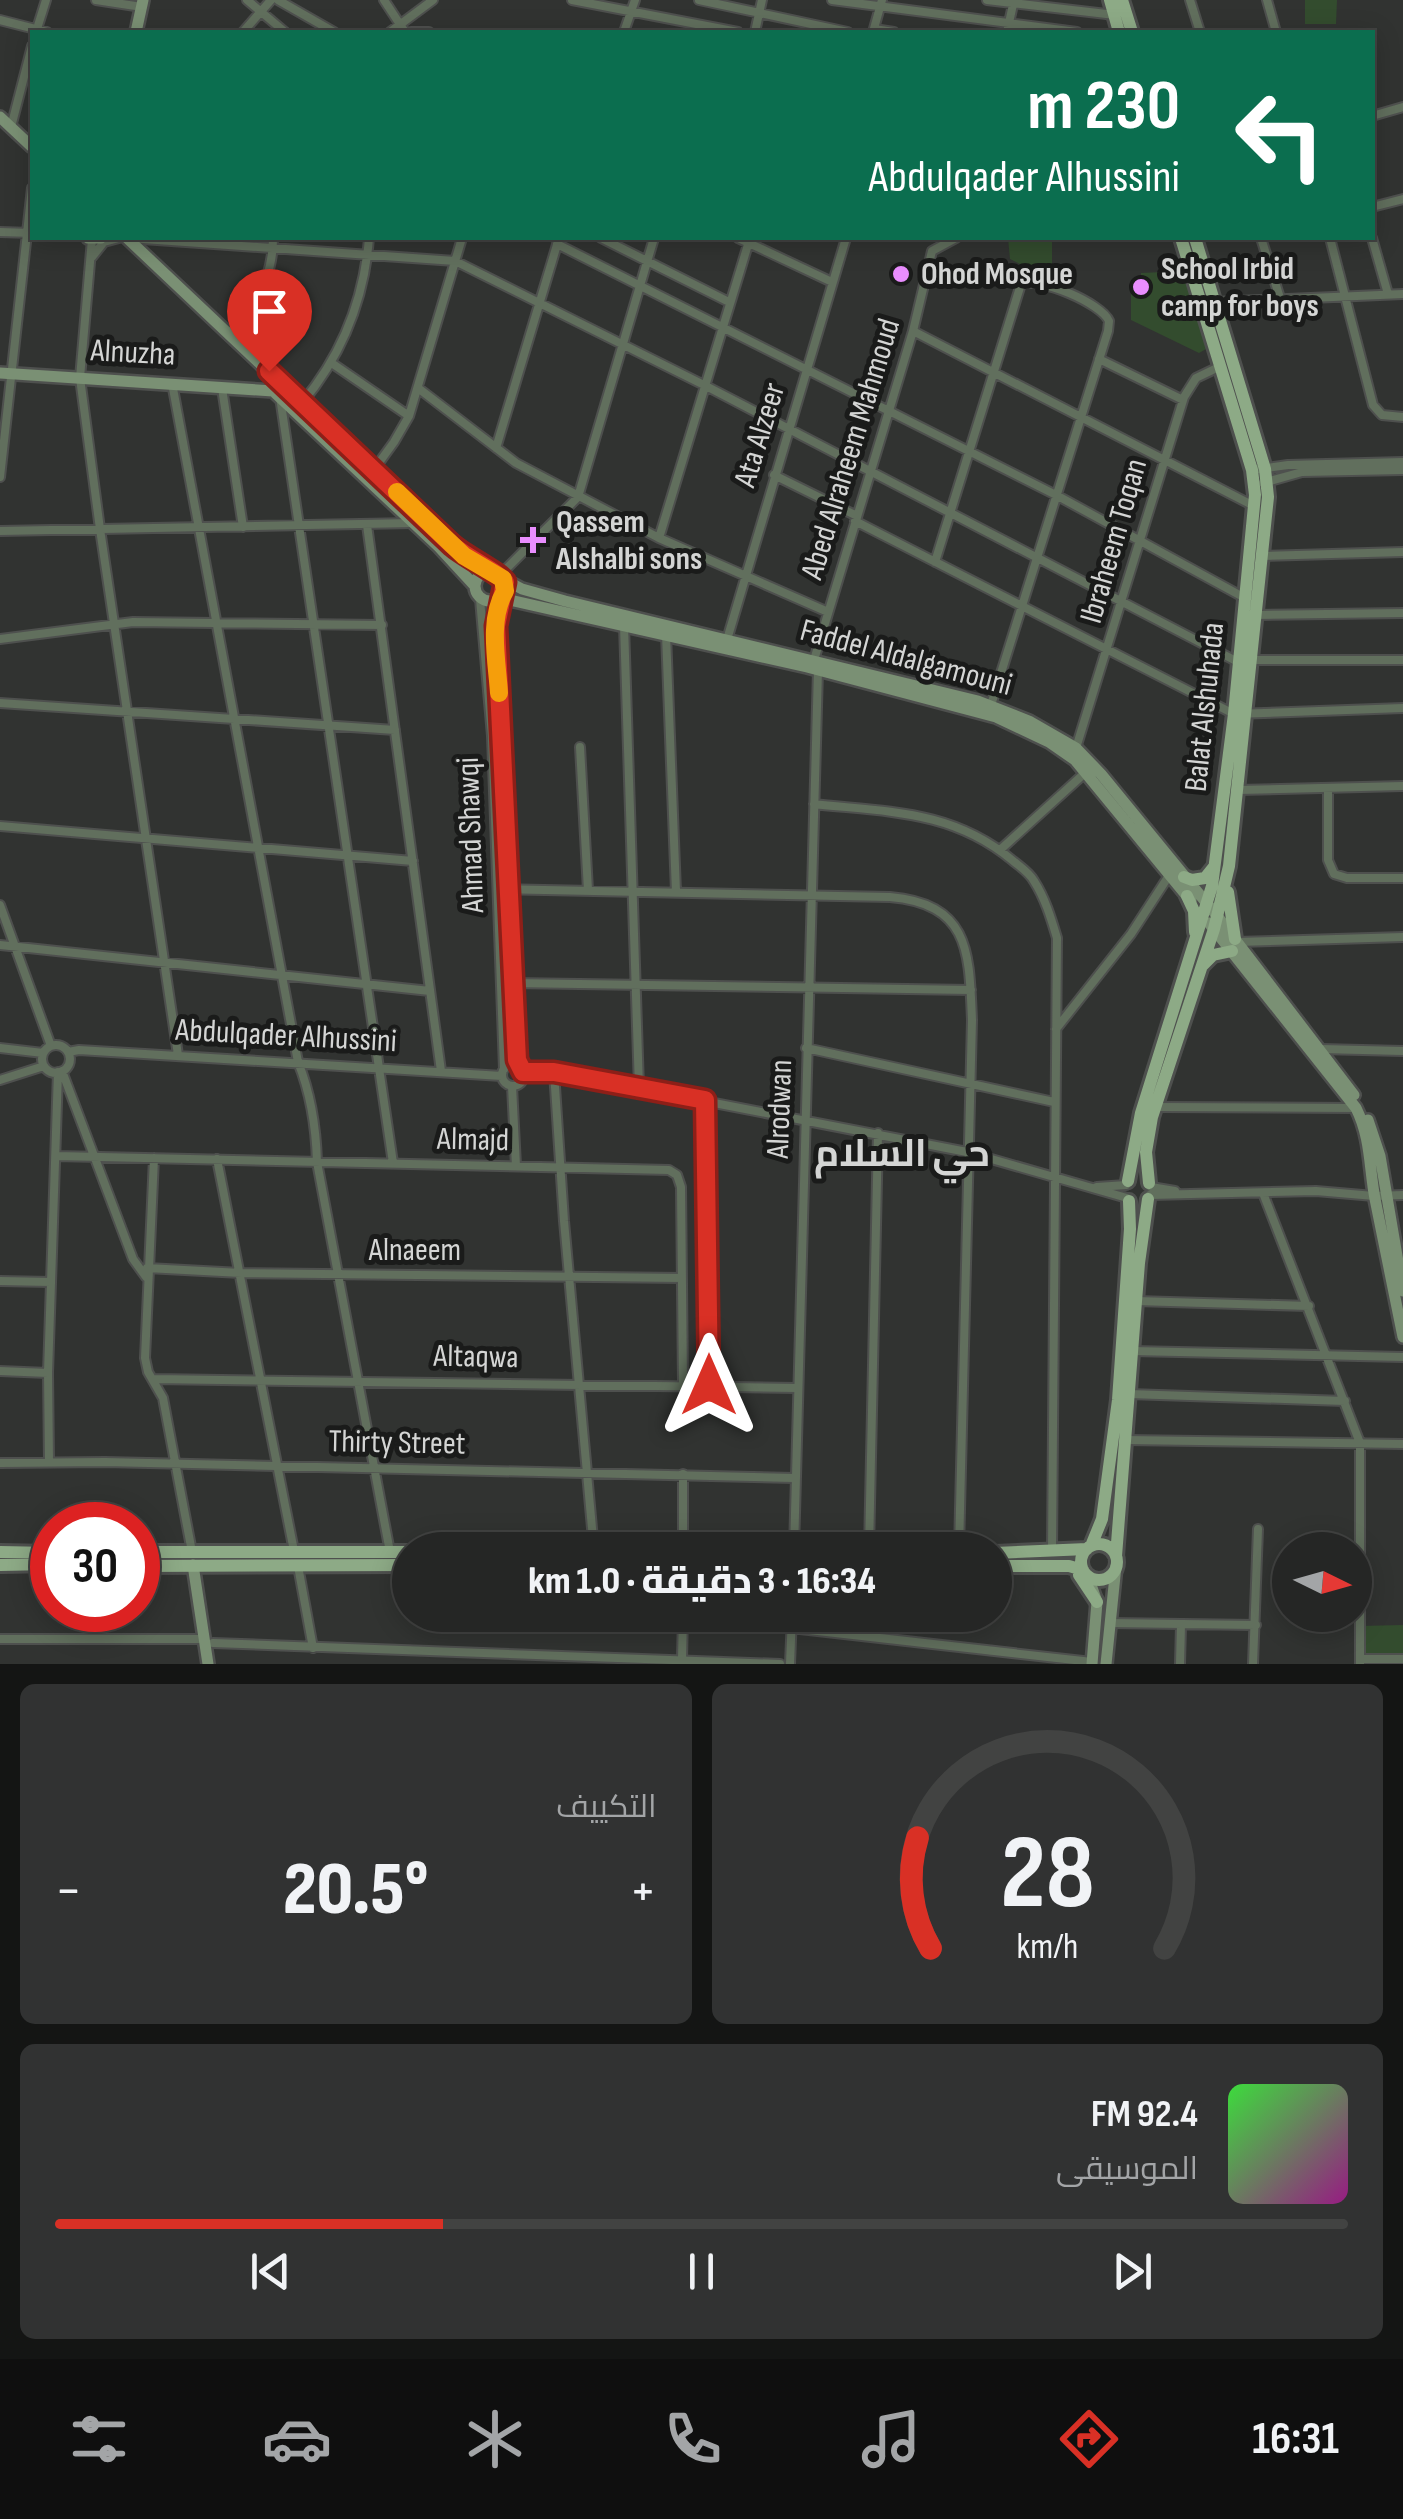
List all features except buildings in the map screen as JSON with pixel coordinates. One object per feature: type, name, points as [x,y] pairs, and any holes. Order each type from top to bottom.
[{"type":"main road","points":[[136,30],[142,4]]},
{"type":"main road","points":[[1119,30],[1121,4]]},
{"type":"main road","points":[[1121,4],[1131,30]]},
{"type":"main road","points":[[0,116],[30,145]]},
{"type":"main road","name":"Faddel Aldalgamouni","points":[[127,240],[452,545],[497,575],[526,591],[991,705],[1030,721],[1076,748],[1102,774],[1211,918]]},
{"type":"main road","name":"Balat Alshuhada","points":[[1089,1548],[1100,1529],[1120,1379],[1127,1191],[1141,1113],[1211,918],[1222,864],[1259,476],[1182,240]]},
{"type":"main road","points":[[1196,240],[1259,476],[1262,556],[1256,614],[1244,661]]},
{"type":"main road","points":[[269,371],[272,382],[264,389],[280,397],[414,523],[474,585],[480,598],[491,602],[505,591],[497,575],[479,576],[474,585]]},
{"type":"main road","name":"Alnuzha","points":[[6,373],[264,389]]},
{"type":"main road","name":"Faddel Aldalgamouni","points":[[500,598],[726,643]]},
{"type":"main road","name":"Faddel Aldalgamouni","points":[[816,664],[996,717],[1049,742],[1086,772],[1177,875],[1188,896],[1211,918]]},
{"type":"main road","points":[[1239,714],[1238,790],[1222,864],[1234,944],[1356,1108],[1367,1134],[1403,1292]]},
{"type":"main road","points":[[1177,875],[1192,880],[1205,878],[1222,864]]},
{"type":"main road","points":[[1106,1664],[1136,1300],[1150,1191],[1146,1152],[1195,966],[1195,920],[1188,896]]},
{"type":"main road","points":[[1211,918],[1321,1049],[1375,1132],[1380,1196],[1403,1338]]},
{"type":"main road","points":[[1195,966],[1234,944]]},
{"type":"main road","points":[[1136,1177],[1150,1191],[1141,1204],[1127,1191],[1136,1177]]},
{"type":"main road","points":[[1100,1529],[1116,1535]]},
{"type":"main road","points":[[1078,1566],[1089,1548],[1105,1545],[1116,1560]]},
{"type":"main road","points":[[1078,1566],[1089,1548]]},
{"type":"main road","points":[[160,1564],[294,1551],[319,1559],[392,1564]]},
{"type":"main road","points":[[0,1552],[30,1556]]},
{"type":"main road","points":[[160,1555],[298,1566],[319,1559],[390,1552]]},
{"type":"main road","points":[[1012,1553],[1052,1552],[1102,1579],[1111,1574],[1116,1560]]},
{"type":"main road","points":[[0,1565],[30,1561]]},
{"type":"main road","points":[[196,1561],[216,1664]]},
{"type":"main road","points":[[1012,1566],[1078,1566]]},
{"type":"main road","points":[[1078,1566],[1097,1602]]},
{"type":"main road","points":[[1078,1566],[1097,1602],[1092,1663]]},
{"type":"main road","points":[[208,1664],[209,1641]]},
{"type":"street","points":[[36,30],[46,0]]},
{"type":"street","points":[[96,0],[142,4]]},
{"type":"street","points":[[246,0],[283,30]]},
{"type":"street","points":[[245,30],[275,0],[330,30]]},
{"type":"street","points":[[384,0],[406,30],[433,0]]},
{"type":"street","points":[[572,0],[727,30]]},
{"type":"street","points":[[624,30],[635,0]]},
{"type":"street","points":[[699,0],[839,30]]},
{"type":"street","points":[[754,30],[762,0]]},
{"type":"street","points":[[832,0],[881,3],[1063,30]]},
{"type":"street","points":[[987,0],[1121,4]]},
{"type":"street","points":[[1190,0],[1199,30]]},
{"type":"street","points":[[1268,0],[1276,30]]},
{"type":"street","points":[[1007,30],[1013,2]]},
{"type":"street","points":[[874,30],[881,3]]},
{"type":"street","points":[[0,20],[33,30]]},
{"type":"street","points":[[12,127],[30,65]]},
{"type":"street","points":[[20,100],[30,103]]},
{"type":"street","points":[[1375,115],[1403,108]]},
{"type":"street","points":[[1375,206],[1403,199]]},
{"type":"street","points":[[0,232],[29,233],[6,373],[0,478]]},
{"type":"street","points":[[90,240],[80,378],[178,1055]]},
{"type":"street","points":[[90,260],[104,242],[114,240]]},
{"type":"street","points":[[150,240],[273,242],[456,261],[788,428],[1122,603],[1244,661],[1403,660]]},
{"type":"street","points":[[302,403],[332,364],[355,310],[369,240]]},
{"type":"street","points":[[373,471],[409,416],[461,240]]},
{"type":"street","points":[[605,240],[729,302]]},
{"type":"street","points":[[497,575],[578,497],[653,240]]},
{"type":"street","points":[[659,538],[749,240],[832,282]]},
{"type":"street","name":"Ata Alzeer","points":[[726,643],[845,240]]},
{"type":"street","name":"Abed Alraheem Mahmoud","points":[[816,664],[913,330],[932,251],[952,240]]},
{"type":"street","points":[[1263,240],[1280,298]]},
{"type":"street","points":[[1331,240],[1376,412],[1403,417]]},
{"type":"street","points":[[1373,240],[1388,294]]},
{"type":"street","points":[[146,255],[163,241]]},
{"type":"street","points":[[496,448],[558,241],[721,328],[1056,496],[1245,598]]},
{"type":"street","points":[[227,334],[260,296],[273,242]]},
{"type":"street","points":[[935,562],[1021,284],[1036,281],[1102,310],[1107,315],[1108,331],[991,705]]},
{"type":"street","points":[[1215,302],[1403,294]]},
{"type":"street","points":[[913,330],[1254,506]]},
{"type":"street","points":[[1099,359],[1182,400],[1196,378],[1221,366]]},
{"type":"street","points":[[332,364],[409,416]]},
{"type":"street","points":[[172,383],[298,1062],[313,1118],[317,1162],[356,1382],[390,1552]]},
{"type":"street","points":[[222,386],[243,527]]},
{"type":"street","points":[[418,388],[516,463],[578,497],[659,538],[828,612]]},
{"type":"street","points":[[280,397],[393,1163]]},
{"type":"street","name":"Ibraheem Toqan","points":[[1076,748],[1182,400]]},
{"type":"street","points":[[1259,476],[1403,462]]},
{"type":"street","points":[[1259,476],[1403,470]]},
{"type":"street","points":[[774,475],[935,562],[1239,714],[1403,708]]},
{"type":"street","points":[[0,531],[414,523]]},
{"type":"street","points":[[367,525],[441,1071]]},
{"type":"street","points":[[1262,556],[1403,552]]},
{"type":"street","name":"Ahmad Shawqi","points":[[480,598],[515,1051],[521,1069]]},
{"type":"street","name":"Ahmad Shawqi","points":[[500,598],[496,626],[503,1073]]},
{"type":"street","points":[[1256,614],[1403,613]]},
{"type":"street","points":[[0,639],[114,624],[382,625]]},
{"type":"street","points":[[624,624],[639,1088]]},
{"type":"street","points":[[666,634],[676,892]]},
{"type":"street","name":"Alrodwan","points":[[794,1532],[816,664]]},
{"type":"street","points":[[0,702],[395,730]]},
{"type":"street","points":[[580,747],[588,890]]},
{"type":"street","points":[[1000,850],[1086,772]]},
{"type":"street","points":[[1238,790],[1403,786]]},
{"type":"street","points":[[1328,790],[1328,860],[1334,874],[1347,878],[1403,878]]},
{"type":"street","points":[[814,804],[927,816],[956,824],[1000,850],[1032,876],[1046,902],[1057,938],[1052,1552]]},
{"type":"street","points":[[0,826],[412,862]]},
{"type":"street","points":[[1056,1029],[1177,875]]},
{"type":"street","points":[[503,889],[890,896],[936,908],[950,918],[968,962],[970,990],[960,1532]]},
{"type":"street","points":[[0,905],[51,1046]]},
{"type":"street","points":[[1234,944],[1403,937]]},
{"type":"street","points":[[0,945],[430,991]]},
{"type":"street","points":[[512,983],[970,990]]},
{"type":"street","points":[[0,1048],[43,1053],[51,1046],[62,1046],[70,1060],[60,1072],[48,1373],[49,1462]]},
{"type":"street","points":[[806,1048],[1054,1102]]},
{"type":"street","points":[[1321,1049],[1403,1050]]},
{"type":"street","name":"Abdulqader Alhussini","points":[[68,1052],[503,1073]]},
{"type":"street","points":[[43,1053],[44,1066]]},
{"type":"street","points":[[521,1069],[521,1082],[506,1084],[503,1073],[509,1065],[554,1072],[878,1133],[967,1152],[1093,1188],[1127,1191]]},
{"type":"street","points":[[0,1080],[44,1066],[60,1072],[133,1259],[147,1272]]},
{"type":"street","points":[[554,1072],[592,1532]]},
{"type":"street","points":[[512,1086],[516,1166]]},
{"type":"street","points":[[705,1100],[709,1385]]},
{"type":"street","points":[[1156,1106],[1356,1108]]},
{"type":"street","points":[[868,1532],[878,1133]]},
{"type":"street","name":"Almajd","points":[[56,1156],[652,1168],[674,1173],[681,1187],[682,1384]]},
{"type":"street","points":[[154,1158],[144,1358],[163,1398],[196,1561]]},
{"type":"street","points":[[216,1159],[294,1551]]},
{"type":"street","points":[[1150,1191],[1403,1195]]},
{"type":"street","points":[[1263,1193],[1360,1443],[1360,1661],[1403,1659]]},
{"type":"street","name":"Alnaeem","points":[[147,1272],[682,1278]]},
{"type":"street","points":[[0,1281],[51,1282]]},
{"type":"street","points":[[1136,1300],[1309,1306]]},
{"type":"street","points":[[1132,1351],[1403,1356]]},
{"type":"street","points":[[0,1372],[48,1373]]},
{"type":"street","name":"Altaqwa","points":[[154,1378],[797,1388]]},
{"type":"street","points":[[1129,1394],[1345,1401]]},
{"type":"street","points":[[1125,1440],[1403,1444]]},
{"type":"street","name":"Thirty Street","points":[[0,1463],[276,1465],[794,1478]]},
{"type":"street","points":[[682,1474],[682,1532]]},
{"type":"street","points":[[1253,1664],[1258,1529]]},
{"type":"street","points":[[298,1566],[313,1648]]},
{"type":"street","points":[[1109,1623],[1256,1625]]},
{"type":"street","points":[[1180,1664],[1182,1625]]},
{"type":"street","points":[[682,1659],[683,1632]]},
{"type":"street","points":[[790,1664],[791,1632]]},
{"type":"street","points":[[825,1632],[1092,1663]]},
{"type":"street","points":[[0,1639],[209,1641],[356,1651],[780,1664]]},
{"type":"street","points":[[355,1664],[356,1651]]},
{"type":"street","points":[[458,1664],[459,1652]]},
{"type":"green space","points":[[1305,0],[1337,0],[1336,24],[1305,24]]},
{"type":"green space","points":[[1008,240],[1052,240],[1052,280],[1010,259]]},
{"type":"green space","points":[[1185,271],[1206,345],[1199,353],[1131,320],[1131,283],[1141,284],[1141,273]]},
{"type":"green space","points":[[1403,1625],[1403,1659],[1360,1659],[1359,1632],[1372,1632],[1372,1626]]},
{"type":"slow traffic","points":[[397,492],[464,556],[496,572],[505,582],[496,615],[499,693]]},
{"type":"place","name":"Ohod Mosque","points":[[901,274]]},
{"type":"place","name":"School Irbid camp for boys","points":[[1141,287]]},
{"type":"place","name":"Qassem Alshalbi sons","points":[[533,540]]},
{"type":"district","name":"حي السلام","points":[[902,1154]]},
{"type":"route","points":[[269,371],[452,545],[505,582],[496,626],[517,1060],[523,1072],[554,1072],[705,1100],[709,1385]]}]
